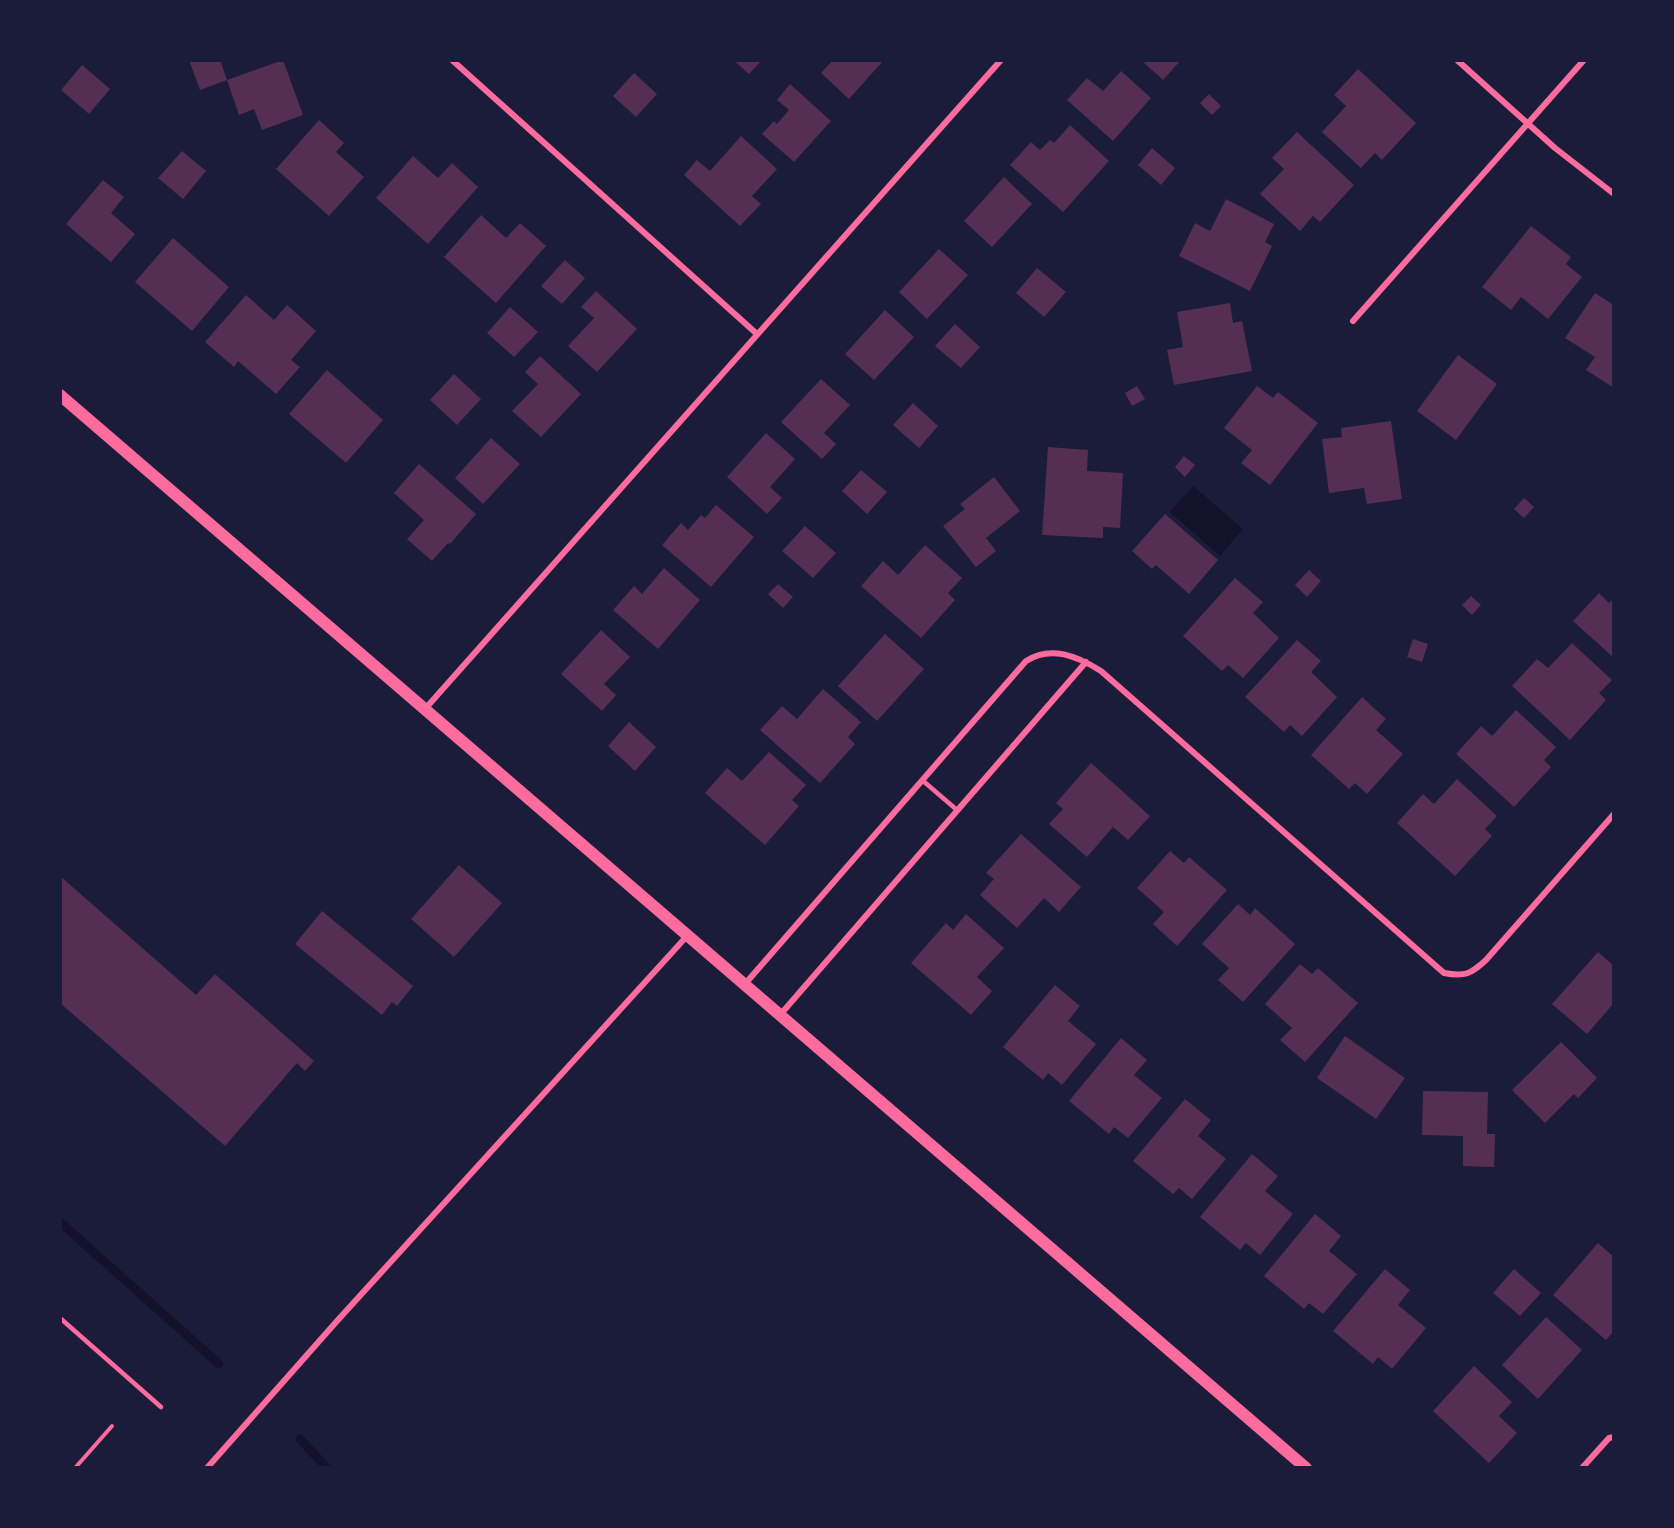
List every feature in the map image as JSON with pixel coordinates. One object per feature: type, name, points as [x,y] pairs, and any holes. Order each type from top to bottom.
[{"type":"main road","points":[[60,394],[1306,1468]]},
{"type":"street","points":[[452,60],[758,334]]},
{"type":"street","points":[[425,709],[1001,60]]},
{"type":"street","points":[[1456,60],[1555,148],[1614,194]]},
{"type":"street","points":[[1353,321],[1584,60]]},
{"type":"street","points":[[744,985],[1026,662],[1036,655],[1049,652],[1086,662],[1114,681],[1444,974],[1458,976],[1473,972],[1614,814]]},
{"type":"street","points":[[779,1016],[1086,662]]},
{"type":"street","points":[[207,1468],[337,1321],[687,936]]},
{"type":"street","points":[[1582,1468],[1609,1438],[1614,1437]]},
{"type":"lane","points":[[922,780],[957,810]]},
{"type":"lane","points":[[60,1318],[161,1407]]},
{"type":"path","points":[[75,1468],[112,1426]]},
{"type":"shaded area","points":[[1193,486],[1243,529],[1220,556],[1170,512]]},
{"type":"building","points":[[189,60],[220,60],[227,80],[200,90]]},
{"type":"building","points":[[283,60],[303,115],[262,130],[254,109],[239,115],[227,80]]},
{"type":"building","points":[[733,60],[762,60],[749,74]]},
{"type":"building","points":[[833,60],[884,60],[849,99],[821,73]]},
{"type":"building","points":[[1141,60],[1181,60],[1163,80]]},
{"type":"building","points":[[82,65],[110,89],[89,114],[61,90]]},
{"type":"building","points":[[1358,69],[1416,123],[1382,160],[1375,153],[1361,168],[1322,132],[1346,106],[1334,95]]},
{"type":"building","points":[[1121,71],[1151,98],[1113,141],[1067,100],[1087,78],[1103,91]]},
{"type":"building","points":[[634,73],[657,94],[636,117],[613,96]]},
{"type":"building","points":[[790,84],[831,121],[794,162],[762,134],[774,121],[777,124],[789,110],[777,100]]},
{"type":"building","points":[[1209,94],[1221,106],[1212,115],[1200,103]]},
{"type":"building","points":[[319,120],[344,143],[336,152],[364,177],[329,216],[276,169]]},
{"type":"building","points":[[1070,125],[1109,161],[1063,212],[1010,165],[1031,142],[1040,150],[1050,140],[1054,143]]},
{"type":"building","points":[[1297,132],[1354,185],[1320,222],[1313,216],[1300,231],[1260,194],[1284,169],[1272,158]]},
{"type":"building","points":[[741,136],[777,169],[752,196],[761,204],[740,226],[684,175],[697,160],[710,171]]},
{"type":"building","points":[[1152,148],[1175,168],[1161,185],[1138,165]]},
{"type":"building","points":[[182,151],[206,171],[183,199],[158,178]]},
{"type":"building","points":[[413,156],[438,178],[452,163],[478,187],[428,244],[376,198]]},
{"type":"building","points":[[1004,177],[1032,204],[992,247],[964,221]]},
{"type":"building","points":[[103,180],[124,197],[111,213],[135,234],[111,262],[66,224]]},
{"type":"building","points":[[1226,199],[1274,224],[1265,242],[1272,246],[1250,291],[1179,256],[1195,223],[1210,231]]},
{"type":"building","points":[[481,215],[506,238],[520,223],[546,246],[496,303],[444,257]]},
{"type":"building","points":[[1531,226],[1571,257],[1566,264],[1582,277],[1548,319],[1521,297],[1511,310],[1482,287]]},
{"type":"building","points":[[173,238],[229,287],[192,331],[135,282]]},
{"type":"building","points":[[939,249],[968,275],[927,319],[899,292]]},
{"type":"building","points":[[565,260],[585,278],[562,304],[541,286]]},
{"type":"building","points":[[1037,268],[1066,292],[1044,317],[1016,293]]},
{"type":"building","points":[[596,291],[637,329],[597,372],[568,346],[594,318],[581,307]]},
{"type":"building","points":[[1595,293],[1612,304],[1614,300],[1614,388],[1586,370],[1595,357],[1565,338]]},
{"type":"building","points":[[246,295],[274,320],[287,305],[316,331],[291,360],[300,367],[276,394],[238,361],[234,367],[205,342]]},
{"type":"building","points":[[1230,303],[1233,323],[1242,321],[1252,371],[1174,385],[1167,350],[1183,347],[1177,312]]},
{"type":"building","points":[[510,307],[538,332],[514,357],[487,333]]},
{"type":"building","points":[[885,310],[914,337],[874,380],[845,354]]},
{"type":"building","points":[[955,324],[980,347],[961,368],[935,346]]},
{"type":"building","points":[[1458,355],[1497,384],[1456,440],[1417,411]]},
{"type":"building","points":[[540,356],[581,394],[541,437],[512,411],[538,384],[525,372]]},
{"type":"building","points":[[327,370],[383,420],[346,463],[289,414]]},
{"type":"building","points":[[454,374],[481,399],[457,425],[430,400]]},
{"type":"building","points":[[821,379],[850,405],[824,433],[836,444],[822,459],[781,422]]},
{"type":"building","points":[[1137,386],[1145,399],[1132,406],[1125,393]]},
{"type":"building","points":[[1257,386],[1273,398],[1278,392],[1318,423],[1270,485],[1241,463],[1252,450],[1224,428]]},
{"type":"building","points":[[913,403],[938,426],[919,448],[893,425]]},
{"type":"building","points":[[1391,421],[1402,499],[1367,504],[1364,488],[1329,493],[1322,439],[1342,437],[1341,428]]},
{"type":"building","points":[[766,433],[795,459],[770,487],[782,498],[767,514],[727,477]]},
{"type":"building","points":[[491,438],[520,464],[483,504],[455,478]]},
{"type":"building","points":[[1048,447],[1088,450],[1087,471],[1123,473],[1120,528],[1103,527],[1103,538],[1042,535]]},
{"type":"building","points":[[1184,456],[1195,465],[1185,477],[1175,467]]},
{"type":"building","points":[[419,464],[476,514],[432,561],[407,539],[424,520],[394,493]]},
{"type":"building","points":[[861,470],[887,492],[867,514],[842,491]]},
{"type":"building","points":[[994,477],[1020,511],[986,538],[996,551],[976,567],[943,526],[965,509],[960,504]]},
{"type":"building","points":[[1524,498],[1534,507],[1524,518],[1514,509]]},
{"type":"building","points":[[716,505],[754,537],[711,587],[662,545],[681,523],[688,530],[701,515],[705,518]]},
{"type":"building","points":[[1165,514],[1218,560],[1189,594],[1156,565],[1152,569],[1132,551]]},
{"type":"building","points":[[805,526],[836,553],[813,578],[782,551]]},
{"type":"building","points":[[925,545],[962,578],[948,593],[955,600],[921,638],[861,586],[883,561],[898,575]]},
{"type":"building","points":[[664,568],[700,600],[658,649],[613,610],[634,586],[642,594]]},
{"type":"building","points":[[1309,570],[1321,581],[1307,597],[1295,585]]},
{"type":"building","points":[[1235,578],[1263,602],[1253,613],[1279,638],[1243,678],[1228,665],[1222,671],[1183,636]]},
{"type":"building","points":[[778,584],[793,597],[783,608],[768,594]]},
{"type":"building","points":[[1599,593],[1609,603],[1614,598],[1614,658],[1573,621]]},
{"type":"building","points":[[1471,596],[1481,605],[1472,615],[1462,605]]},
{"type":"building","points":[[601,630],[630,657],[604,684],[616,695],[602,711],[561,674]]},
{"type":"building","points":[[885,634],[924,669],[877,721],[838,686]]},
{"type":"building","points":[[1413,639],[1428,644],[1422,662],[1407,657]]},
{"type":"building","points":[[1297,640],[1321,661],[1311,672],[1337,697],[1302,736],[1290,725],[1284,732],[1245,697]]},
{"type":"building","points":[[1572,643],[1612,680],[1599,693],[1606,700],[1570,740],[1512,686],[1537,659],[1548,668]]},
{"type":"building","points":[[823,689],[861,722],[848,737],[855,744],[820,783],[760,730],[782,706],[797,719]]},
{"type":"building","points":[[1362,697],[1386,719],[1376,730],[1403,754],[1367,794],[1355,783],[1349,789],[1311,755]]},
{"type":"building","points":[[1516,710],[1556,747],[1544,760],[1551,767],[1514,807],[1456,754],[1481,726],[1492,736]]},
{"type":"building","points":[[629,722],[656,747],[635,771],[608,746]]},
{"type":"building","points":[[769,752],[806,785],[792,800],[799,806],[765,845],[705,793],[727,768],[742,781]]},
{"type":"building","points":[[1091,763],[1150,816],[1128,840],[1113,827],[1087,857],[1049,824],[1063,809],[1056,803]]},
{"type":"building","points":[[1457,779],[1497,816],[1485,829],[1492,836],[1455,876],[1397,823],[1423,794],[1434,804]]},
{"type":"building","points":[[1021,834],[1081,887],[1059,912],[1044,898],[1017,928],[980,895],[994,879],[986,873]]},
{"type":"building","points":[[1170,851],[1184,863],[1189,857],[1227,890],[1177,946],[1153,924],[1164,912],[1137,888]]},
{"type":"building","points":[[459,865],[502,903],[454,957],[411,919]]},
{"type":"building","points":[[60,876],[196,995],[215,974],[314,1061],[305,1071],[297,1063],[225,1146],[60,1003]]},
{"type":"building","points":[[1238,904],[1250,915],[1255,908],[1295,944],[1243,1002],[1218,980],[1229,968],[1202,944]]},
{"type":"building","points":[[322,911],[413,986],[397,1006],[392,1002],[382,1015],[295,944]]},
{"type":"building","points":[[966,914],[1004,948],[977,977],[992,991],[971,1015],[911,963],[946,923],[953,930]]},
{"type":"building","points":[[1598,952],[1614,966],[1614,1003],[1587,1034],[1552,1004]]},
{"type":"building","points":[[1300,964],[1312,974],[1318,968],[1358,1003],[1305,1062],[1280,1040],[1292,1028],[1265,1004]]},
{"type":"building","points":[[1055,985],[1080,1006],[1068,1021],[1096,1044],[1062,1085],[1048,1073],[1043,1080],[1003,1047]]},
{"type":"building","points":[[1345,1036],[1405,1078],[1376,1119],[1317,1078]]},
{"type":"building","points":[[1121,1038],[1147,1060],[1134,1075],[1162,1098],[1128,1138],[1114,1127],[1109,1134],[1069,1101]]},
{"type":"building","points":[[1561,1042],[1597,1078],[1578,1098],[1574,1094],[1545,1123],[1512,1090]]},
{"type":"building","points":[[1423,1091],[1488,1092],[1487,1134],[1495,1134],[1494,1167],[1463,1166],[1463,1136],[1422,1135]]},
{"type":"building","points":[[1185,1099],[1211,1120],[1198,1136],[1226,1159],[1192,1199],[1179,1188],[1173,1194],[1133,1161]]},
{"type":"building","points":[[1252,1154],[1278,1176],[1265,1191],[1293,1214],[1260,1255],[1246,1243],[1240,1250],[1200,1217]]},
{"type":"building","points":[[1315,1214],[1341,1236],[1329,1251],[1357,1274],[1323,1314],[1309,1303],[1304,1309],[1264,1276]]},
{"type":"building","points":[[1598,1243],[1614,1257],[1614,1331],[1606,1340],[1553,1295]]},
{"type":"building","points":[[1385,1269],[1410,1290],[1398,1305],[1426,1328],[1392,1369],[1378,1357],[1373,1364],[1333,1331]]},
{"type":"building","points":[[1514,1269],[1541,1293],[1520,1316],[1493,1293]]},
{"type":"building","points":[[1546,1317],[1582,1350],[1538,1399],[1502,1365]]},
{"type":"building","points":[[1474,1366],[1512,1402],[1499,1416],[1517,1433],[1489,1463],[1433,1411]]},
{"type":"waterway","points":[[60,1222],[219,1364]]},
{"type":"waterway","points":[[300,1439],[327,1468]]}]
